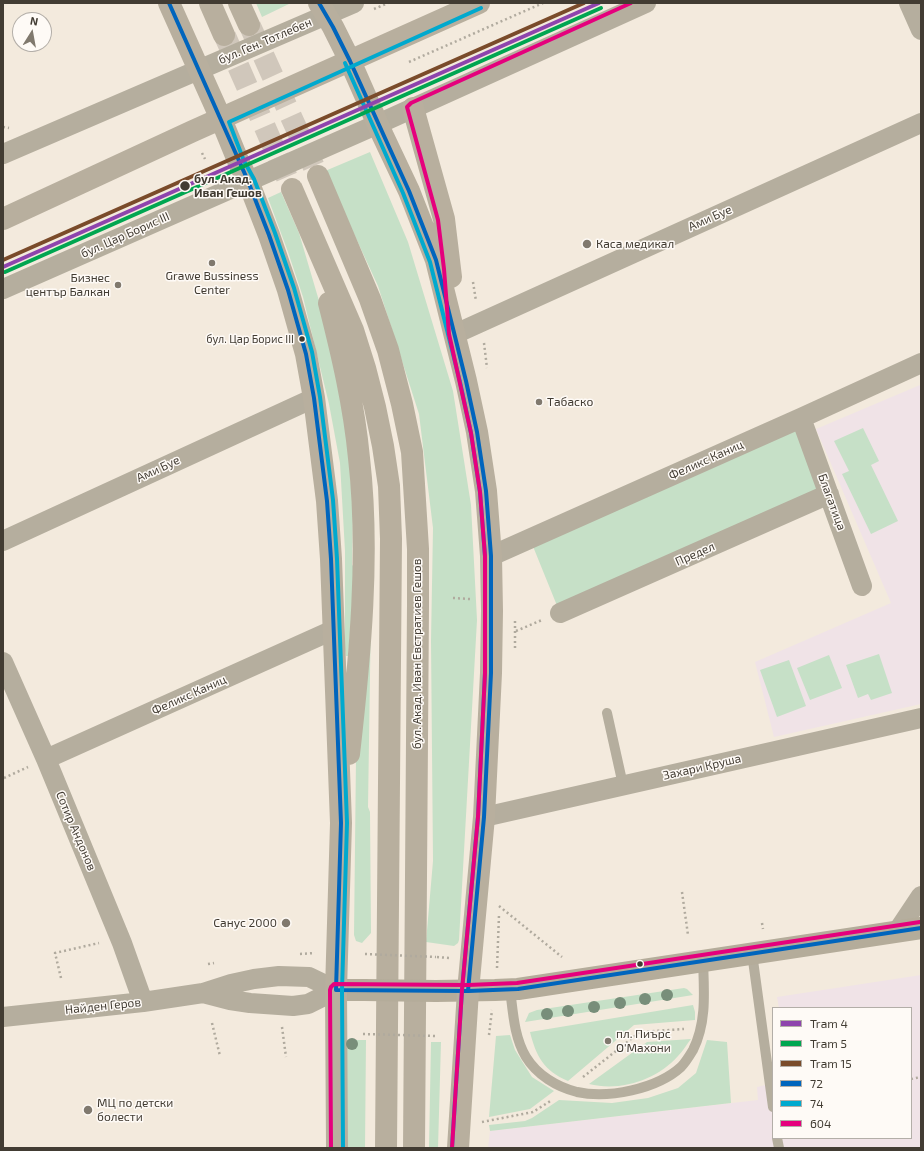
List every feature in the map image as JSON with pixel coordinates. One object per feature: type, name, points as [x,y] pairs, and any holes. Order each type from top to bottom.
[{"type":"main road","points":[[169,3],[248,181],[269,235],[288,290],[306,354],[314,398],[328,502],[341,823],[336,990],[337,1148]]},
{"type":"main road","points":[[210,3],[224,35]]},
{"type":"main road","points":[[239,3],[249,25]]},
{"type":"main road","points":[[3,219],[479,3]]},
{"type":"main road","points":[[323,9],[350,61],[409,191],[436,260],[455,334],[477,432],[486,491],[491,556],[491,673],[484,817],[468,991],[458,1148]]},
{"type":"main road","points":[[413,108],[444,219],[450,268],[455,334]]},
{"type":"main road","name":"бул. Акад. Иван Евстратиев Гешов","points":[[318,176],[370,299],[388,350],[402,404],[412,452],[418,549],[414,1148]]},
{"type":"main road","points":[[292,189],[353,330],[375,407],[389,486],[392,539],[386,1148]]},
{"type":"main road","points":[[313,238],[346,368],[360,459],[364,525],[364,571],[361,621],[353,720],[341,823]]},
{"type":"main road","points":[[336,990],[510,990],[921,928]]},
{"type":"street","name":"бул. Ген. Тотлебен","points":[[198,70],[323,9],[354,3]]},
{"type":"street","points":[[248,181],[646,3]]},
{"type":"street","points":[[909,3],[921,30]]},
{"type":"street","points":[[3,154],[198,70]]},
{"type":"street","name":"Ами Буе","points":[[455,334],[921,123]]},
{"type":"street","name":"бул. Цар Борис III","points":[[3,289],[248,181]]},
{"type":"street","name":"Феликс Каниц","points":[[491,556],[921,363]]},
{"type":"street","name":"Ами Буе","points":[[3,541],[314,398]]},
{"type":"street","name":"Благатица","points":[[800,418],[830,494],[862,586]]},
{"type":"street","name":"Предел","points":[[560,613],[830,494]]},
{"type":"street","name":"Феликс Каниц","points":[[46,759],[333,630]]},
{"type":"street","name":"Сотир Андонов","points":[[3,662],[46,759],[122,943],[143,1002]]},
{"type":"street","name":"Захари Круша","points":[[484,817],[921,718]]},
{"type":"street","points":[[897,932],[921,896]]},
{"type":"street","name":"Найден Геров","points":[[3,1017],[143,1002],[203,993],[231,984],[279,976],[309,977],[336,990]]},
{"type":"street","name":"Найден Геров","points":[[203,993],[230,1000],[250,1003],[294,1006],[308,1004],[336,990]]},
{"type":"lane","points":[[608,712],[623,785]]},
{"type":"lane","points":[[752,953],[772,1100]]},
{"type":"lane","points":[[510,990],[517,1037],[525,1057],[538,1072],[557,1085],[579,1092],[601,1094],[623,1092],[645,1087],[665,1078],[681,1067],[693,1050],[700,1030],[704,1009],[703,960]]},
{"type":"path","points":[[412,66],[408,61],[543,3]]},
{"type":"path","points":[[202,153],[204,159]]},
{"type":"path","points":[[516,631],[560,613]]},
{"type":"path","points":[[4,778],[46,759]]},
{"type":"path","points":[[682,892],[688,936]]},
{"type":"path","points":[[499,906],[562,957]]},
{"type":"path","points":[[762,923],[763,929]]},
{"type":"path","points":[[61,978],[55,953],[98,944]]},
{"type":"path","points":[[300,954],[318,954]]},
{"type":"path","points":[[365,954],[436,957]]},
{"type":"path","points":[[208,964],[214,963]]},
{"type":"path","points":[[212,1023],[220,1056]]},
{"type":"path","points":[[282,1028],[286,1057]]},
{"type":"path","points":[[580,1080],[640,1032],[691,1029]]},
{"type":"path","points":[[363,1034],[440,1036]]},
{"type":"path","points":[[482,1122],[533,1112],[556,1097]]},
{"type":"shaded area","points":[[920,385],[921,704],[774,737],[755,662],[891,603],[816,429]]},
{"type":"shaded area","points":[[921,975],[921,1148],[488,1148],[490,1131],[758,1100],[757,1087],[772,1083],[772,1139],[912,1139],[912,1007],[779,1007],[777,997]]},
{"type":"green space","points":[[256,3],[291,3],[262,17]]},
{"type":"green space","points":[[370,152],[408,242],[453,391],[471,505],[477,620],[459,940],[454,946],[426,942],[433,861],[431,641],[433,528],[419,414],[378,286],[325,171]]},
{"type":"green space","points":[[281,192],[299,233],[332,344],[345,407],[353,510],[352,565],[356,568],[348,656],[346,656],[345,650],[345,551],[340,463],[329,404],[303,297],[268,198]]},
{"type":"green space","points":[[801,418],[829,494],[560,613],[530,539]]},
{"type":"green space","points":[[863,428],[879,461],[871,465],[898,521],[871,534],[842,474],[849,471],[834,441]]},
{"type":"green space","points":[[371,609],[368,807],[370,812],[371,933],[362,943],[356,941],[354,935],[356,758]]},
{"type":"green space","points":[[879,654],[892,693],[871,700],[868,694],[858,698],[846,665]]},
{"type":"green space","points":[[829,655],[842,688],[810,700],[797,668]]},
{"type":"green space","points":[[789,660],[806,706],[777,717],[760,670]]},
{"type":"green space","points":[[684,988],[693,995],[525,1022],[529,1013],[537,1010]]},
{"type":"green space","points":[[693,1005],[695,1020],[634,1025],[568,1081],[553,1072],[542,1062],[535,1048],[530,1032]]},
{"type":"green space","points":[[510,1035],[515,1050],[532,1077],[554,1091],[530,1109],[489,1117],[496,1036]]},
{"type":"green space","points":[[691,1039],[680,1054],[660,1072],[649,1078],[625,1085],[601,1086],[589,1084],[647,1042]]},
{"type":"green space","points":[[345,1040],[366,1040],[365,1148],[346,1148]]},
{"type":"green space","points":[[707,1040],[727,1042],[731,1103],[490,1131],[489,1125],[525,1121],[559,1100],[612,1103],[648,1098],[678,1088],[696,1073]]},
{"type":"green space","points":[[431,1042],[441,1042],[438,1148],[429,1148]]},
{"type":"tunnel","points":[[250,26],[318,176]]},
{"type":"tunnel","points":[[225,36],[292,189]]},
{"type":"tram line","name":"15","points":[[3,260],[584,3]]},
{"type":"tram line","name":"4","points":[[3,267],[599,3]]},
{"type":"tram line","name":"5","points":[[5,272],[601,8]]},
{"type":"transit line","name":"72","points":[[169,3],[248,181],[269,235],[288,290],[306,354],[314,398],[327,501],[331,559],[341,823],[336,990],[468,991],[518,989],[921,928]]},
{"type":"transit line","name":"72","points":[[319,3],[350,61],[409,191],[436,260],[466,381],[477,432],[486,491],[491,556],[491,673],[484,817],[468,991]]},
{"type":"transit line","name":"604","points":[[452,1148],[462,990],[478,817],[485,673],[485,556],[480,492],[471,433],[449,334],[444,269],[438,220],[407,107],[411,103],[631,3]]},
{"type":"transit line","name":"74","points":[[343,1148],[342,990],[347,823],[337,559],[333,500],[320,397],[312,352],[294,288],[275,233],[254,179],[244,161],[229,122],[481,8]]},
{"type":"transit line","name":"74","points":[[345,63],[403,193],[430,262],[460,382],[471,433],[480,492],[485,556],[485,673],[478,817],[462,990],[452,1148]]},
{"type":"transit line","name":"604","points":[[331,1148],[330,990],[334,984],[468,985],[517,983],[920,922]]},
{"type":"place","name":"бул. Акад. Иван Гешов","points":[[185,186]]},
{"type":"place","name":"Каса медикал","points":[[587,244]]},
{"type":"place","name":"Grawe Bussiness Center","points":[[212,263]]},
{"type":"place","name":"Бизнес център Балкан","points":[[118,285]]},
{"type":"place","name":"бул. Цар Борис ІІІ","points":[[302,339]]},
{"type":"place","name":"Табаско","points":[[539,402]]},
{"type":"place","name":"Санус 2000","points":[[286,923]]},
{"type":"place","name":"пл. Пиърс О'Махони","points":[[608,1041]]},
{"type":"place","name":"МЦ по детски болести","points":[[88,1110]]}]
